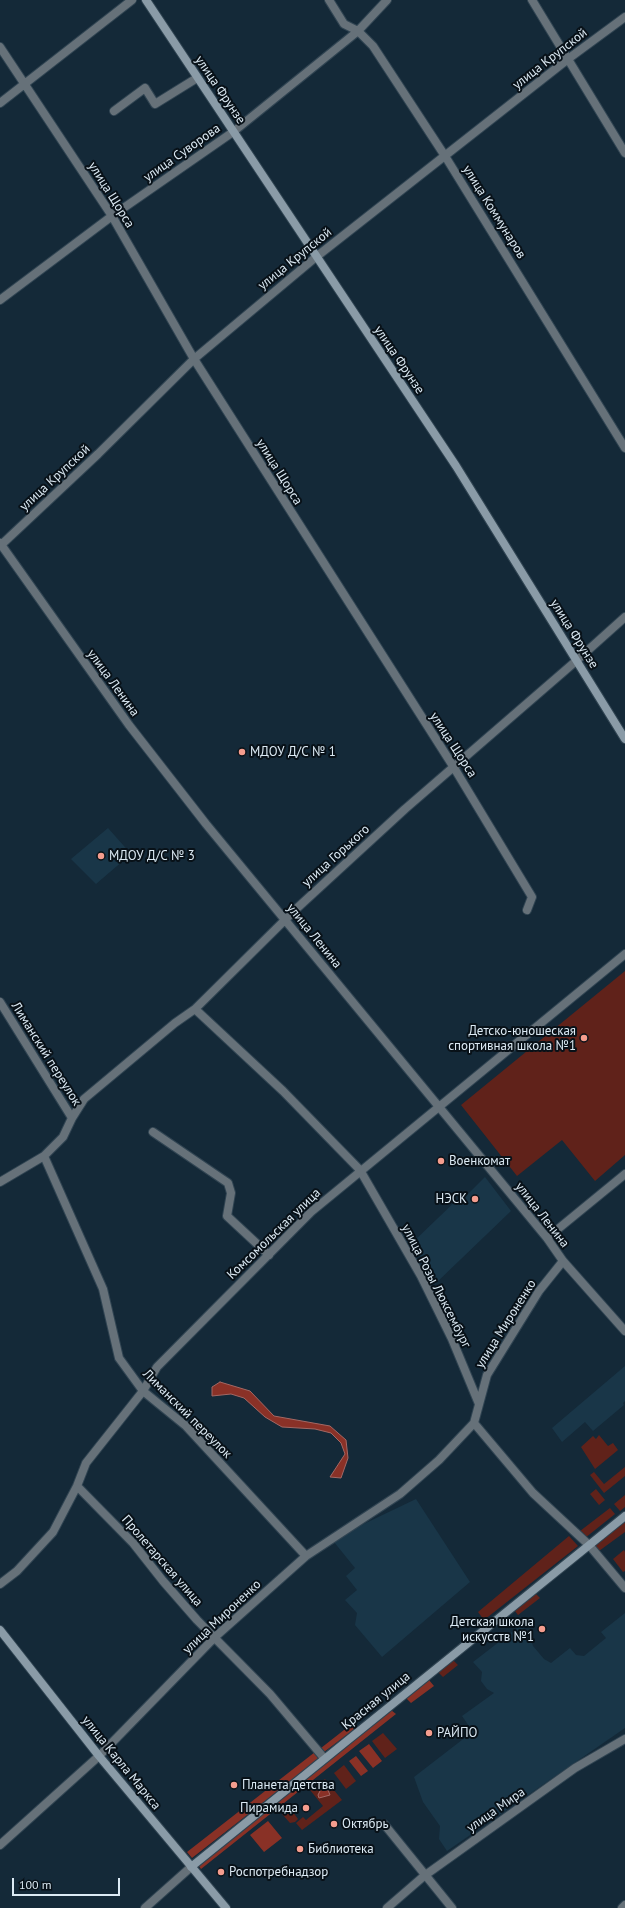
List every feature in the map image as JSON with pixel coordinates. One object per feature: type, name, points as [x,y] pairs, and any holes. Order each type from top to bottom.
[{"type":"main road","name":"улица Фрунзе","points":[[146,0],[456,466],[625,739]]},
{"type":"main road","name":"Красная улица","points":[[191,1867],[625,1516]]},
{"type":"main road","name":"улица Карла Маркса","points":[[0,1630],[99,1756],[226,1908]]},
{"type":"street","points":[[0,104],[132,0]]},
{"type":"street","name":"улица Коммунаров","points":[[329,0],[344,24],[358,31],[373,46],[446,156],[625,448]]},
{"type":"street","name":"улица Суворова","points":[[0,300],[112,216],[233,132],[358,31],[387,0]]},
{"type":"street","points":[[532,0],[625,153]]},
{"type":"street","name":"улица Крупской","points":[[2,550],[194,359],[316,257],[568,59],[625,17]]},
{"type":"street","name":"улица Щорса","points":[[0,47],[112,216],[194,359],[453,766],[532,896],[527,910]]},
{"type":"street","points":[[114,111],[145,88],[155,104],[197,78]]},
{"type":"street","name":"улица Ленина","points":[[2,550],[129,725],[206,824],[440,1107],[547,1238],[563,1261],[625,1331]]},
{"type":"street","name":"улица Горького","points":[[0,1182],[44,1156],[63,1137],[72,1118],[84,1099],[175,1023],[195,1009],[286,920],[453,766],[625,617]]},
{"type":"street","name":"Комсомольская улица","points":[[0,1584],[17,1571],[53,1532],[77,1486],[86,1463],[143,1391],[157,1367],[311,1212],[360,1170],[440,1107],[625,954]]},
{"type":"street","name":"Лиманский переулок","points":[[0,1002],[72,1118]]},
{"type":"street","name":"улица Розы Люксембург","points":[[195,1009],[283,1091],[360,1170],[421,1276],[452,1339],[479,1404]]},
{"type":"street","points":[[153,1132],[228,1183],[231,1193],[227,1216],[269,1255]]},
{"type":"street","name":"Лиманский переулок","points":[[44,1156],[103,1289],[119,1358],[143,1391],[186,1426],[306,1556]]},
{"type":"street","points":[[547,1238],[625,1174]]},
{"type":"street","name":"улица Мироненко","points":[[479,1404],[487,1375],[539,1292],[563,1261]]},
{"type":"street","points":[[479,1404],[474,1423],[533,1493],[569,1523],[625,1588]]},
{"type":"street","name":"улица Мироненко","points":[[0,1845],[99,1756],[215,1637],[306,1556],[400,1494],[439,1460],[474,1423]]},
{"type":"street","name":"Пролетарская улица","points":[[77,1486],[133,1543],[176,1596],[270,1694],[324,1758]]},
{"type":"street","name":"улица Мира","points":[[387,1908],[424,1876],[575,1768],[625,1739]]},
{"type":"street","points":[[384,1824],[424,1876],[452,1908]]},
{"type":"street","name":"Красная улица","points":[[145,1908],[191,1867]]},
{"type":"street","points":[[622,1908],[625,1905]]},
{"type":"shaded area","name":"МДОУ Д/С № 3","points":[[108,828],[131,854],[96,884],[71,859]]},
{"type":"shaded area","name":"Детско-юношеская спортивная школа №1","points":[[625,971],[625,1155],[595,1181],[562,1140],[517,1176],[461,1105]]},
{"type":"shaded area","points":[[485,1177],[511,1211],[435,1284],[413,1242],[463,1194],[467,1195]]},
{"type":"shaded area","points":[[625,1366],[624,1405],[593,1431],[585,1422],[562,1442],[552,1428]]},
{"type":"shaded area","points":[[220,1382],[250,1391],[274,1416],[330,1426],[346,1440],[348,1458],[341,1478],[330,1477],[345,1454],[341,1443],[331,1433],[315,1429],[282,1427],[265,1417],[244,1398],[231,1394],[212,1396],[212,1387]]},
{"type":"shaded area","points":[[599,1435],[608,1446],[613,1443],[618,1450],[595,1469],[581,1447],[593,1436],[596,1439]]},
{"type":"shaded area","points":[[625,1467],[625,1476],[604,1493],[590,1475],[594,1472],[604,1484]]},
{"type":"shaded area","points":[[596,1489],[605,1500],[599,1505],[590,1494]]},
{"type":"shaded area","points":[[625,1495],[625,1507],[620,1511],[614,1504]]},
{"type":"shaded area","points":[[416,1499],[470,1582],[382,1657],[355,1625],[357,1613],[345,1600],[357,1590],[346,1576],[355,1568],[334,1542],[347,1532]]},
{"type":"shaded area","points":[[610,1508],[615,1514],[585,1538],[580,1531]]},
{"type":"shaded area","points":[[625,1522],[625,1532],[599,1551],[594,1546]]},
{"type":"shaded area","points":[[569,1536],[578,1546],[484,1620],[478,1612]]},
{"type":"shaded area","points":[[624,1550],[625,1571],[623,1572],[613,1559]]},
{"type":"shaded area","points":[[536,1594],[540,1598],[518,1615],[515,1611]]},
{"type":"shaded area","points":[[625,1613],[625,1728],[447,1851],[439,1839],[440,1826],[423,1802],[414,1777],[471,1733],[469,1726],[462,1716],[494,1693],[487,1689],[481,1681],[482,1672],[473,1662],[521,1625],[530,1637],[533,1646],[544,1659],[551,1663],[570,1648],[576,1655],[584,1656],[606,1638],[601,1632]]},
{"type":"shaded area","points":[[453,1660],[458,1665],[443,1677],[438,1672]]},
{"type":"shaded area","points":[[429,1680],[434,1686],[411,1703],[406,1698]]},
{"type":"shaded area","points":[[391,1710],[396,1714],[201,1869],[198,1865]]},
{"type":"shaded area","points":[[353,1723],[357,1727],[324,1752],[321,1748]]},
{"type":"shaded area","points":[[383,1733],[397,1749],[385,1758],[372,1741]]},
{"type":"shaded area","points":[[369,1744],[382,1761],[373,1768],[359,1751]]},
{"type":"shaded area","points":[[315,1752],[320,1758],[192,1858],[187,1852]]},
{"type":"shaded area","points":[[356,1756],[368,1771],[361,1776],[349,1761]]},
{"type":"shaded area","points":[[344,1765],[356,1781],[346,1789],[334,1773]]},
{"type":"shaded area","points":[[325,1779],[342,1800],[302,1830],[296,1823],[303,1817],[306,1820],[323,1806],[310,1790]]},
{"type":"shaded area","points":[[321,1789],[328,1790],[330,1795],[319,1798],[318,1795]]},
{"type":"shaded area","points":[[290,1808],[298,1819],[295,1822],[290,1823],[282,1814]]},
{"type":"shaded area","points":[[268,1821],[282,1838],[264,1852],[250,1835]]},
{"type":"place","name":"МДОУ Д/С № 1","points":[[242,752]]},
{"type":"place","name":"МДОУ Д/С № 3","points":[[101,856]]},
{"type":"place","name":"Детско-юношеская спортивная школа №1","points":[[584,1038]]},
{"type":"place","name":"Военкомат","points":[[441,1161]]},
{"type":"place","name":"НЭСК","points":[[475,1199]]},
{"type":"place","name":"Детская школа искусств №1","points":[[542,1629]]},
{"type":"place","name":"РАЙПО","points":[[429,1733]]},
{"type":"place","name":"Планета детства","points":[[234,1785]]},
{"type":"place","name":"Пирамида","points":[[306,1808]]},
{"type":"place","name":"Октябрь","points":[[334,1824]]},
{"type":"place","name":"Библиотека","points":[[300,1849]]},
{"type":"place","name":"Роспотребнадзор","points":[[221,1872]]}]
